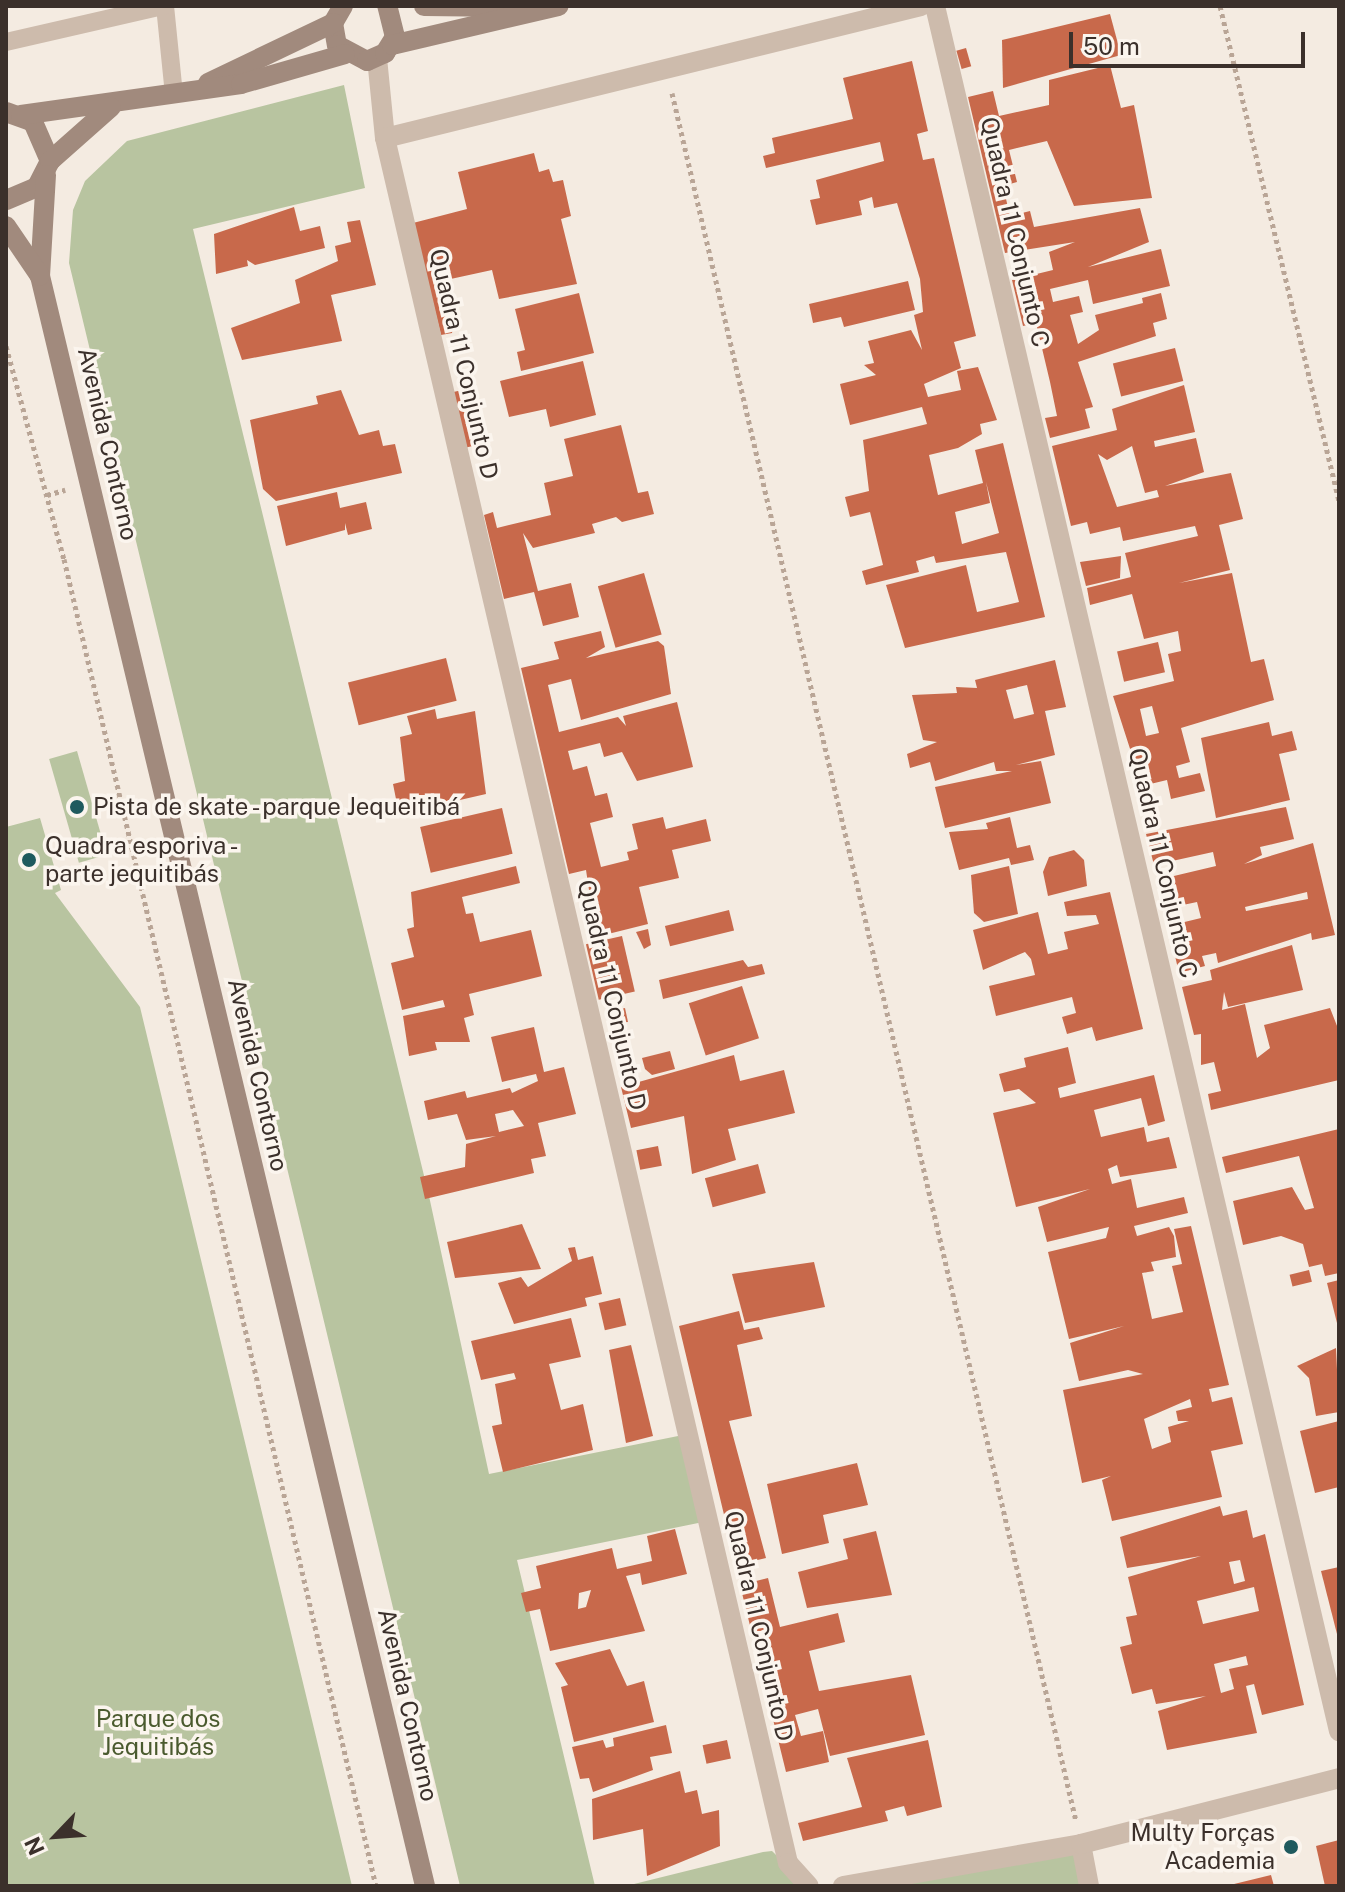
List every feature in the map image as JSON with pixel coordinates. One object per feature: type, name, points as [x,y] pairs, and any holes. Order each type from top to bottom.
[{"type":"main road","points":[[384,52],[397,29],[387,6]]},
{"type":"main road","points":[[424,6],[555,6]]},
{"type":"main road","points":[[14,114],[111,107],[267,79],[345,54],[384,52],[555,6]]},
{"type":"main road","points":[[182,93],[336,12],[345,54]]},
{"type":"main road","points":[[6,200],[25,196],[48,168],[111,107]]},
{"type":"main road","points":[[14,114],[43,133],[48,168]]},
{"type":"main road","name":"Avenida Contorno","points":[[48,168],[40,276],[425,1886]]},
{"type":"main road","name":"Avenida Contorno","points":[[6,226],[40,276]]},
{"type":"street","points":[[385,138],[921,6]]},
{"type":"street","name":"Quadra 11 Conjunto C","points":[[935,6],[1339,1731]]},
{"type":"street","name":"Quadra 11 Conjunto D","points":[[384,52],[385,138],[788,1863],[809,1886]]},
{"type":"street","points":[[843,1886],[1081,1844],[1339,1778]]},
{"type":"street","points":[[1081,1844],[1089,1886]]},
{"type":"lane","points":[[6,42],[164,6],[182,93]]},
{"type":"path","points":[[1220,6],[1339,501]]},
{"type":"path","points":[[666,69],[1081,1844]]},
{"type":"path","points":[[6,346],[72,590],[376,1886]]},
{"type":"green space","points":[[344,85],[365,188],[193,229],[429,1196],[489,1474],[688,1434],[708,1521],[517,1560],[595,1886],[460,1886],[69,263],[73,210],[85,181],[127,141]]},
{"type":"green space","name":"Pista de skate - parque Jequeitibá","points":[[77,751],[107,855],[79,863],[49,759]]},
{"type":"green space","name":"Parque dos Jequitibás","points":[[40,818],[61,890],[55,893],[140,1007],[352,1886],[6,1886],[6,827]]},
{"type":"green space","points":[[1081,1844],[1082,1886],[843,1886]]},
{"type":"green space","points":[[772,1851],[808,1886],[626,1886],[763,1852]]},
{"type":"building","points":[[1110,14],[1121,55],[1003,88],[1002,40]]},
{"type":"building","points":[[966,48],[971,66],[962,69],[956,51]]},
{"type":"building","points":[[912,61],[928,131],[917,134],[923,160],[934,158],[976,336],[954,342],[961,368],[924,384],[928,397],[961,390],[957,371],[978,367],[997,420],[980,424],[982,434],[958,448],[929,455],[938,495],[983,483],[975,450],[1003,443],[1045,617],[905,648],[886,585],[966,565],[977,612],[1019,602],[1006,552],[936,563],[934,556],[916,561],[919,572],[866,585],[862,571],[883,565],[870,512],[850,517],[845,497],[869,491],[863,440],[927,424],[922,407],[850,425],[840,384],[876,375],[864,365],[874,363],[868,341],[911,330],[922,350],[914,315],[923,312],[920,279],[897,203],[874,208],[872,197],[859,201],[862,215],[816,225],[810,200],[820,198],[816,180],[884,161],[880,142],[766,168],[763,156],[775,153],[772,138],[853,119],[843,78]],"holes":[[[986,482],[999,533],[962,544],[955,512],[990,503]]]},
{"type":"building","points":[[1110,65],[1121,108],[1134,105],[1152,198],[1074,206],[1047,141],[1009,150],[1017,182],[1003,186],[1010,216],[1030,211],[1034,227],[1140,208],[1149,242],[1088,267],[1161,249],[1170,286],[1093,304],[1088,280],[1050,289],[1053,302],[1079,296],[1083,312],[1070,315],[1078,344],[1099,330],[1095,315],[1143,303],[1142,298],[1161,293],[1167,319],[1153,323],[1156,336],[1078,362],[1093,407],[1085,409],[1090,428],[1050,438],[1045,418],[1057,416],[1036,323],[1023,326],[1012,280],[1053,270],[1049,252],[1075,242],[1005,253],[968,97],[993,91],[999,116],[1049,105],[1049,80]]},
{"type":"building","points":[[534,153],[539,172],[549,169],[553,182],[563,180],[571,216],[561,219],[577,284],[499,299],[492,270],[446,280],[455,319],[452,333],[441,335],[413,223],[467,209],[458,172]]},
{"type":"building","points":[[294,207],[300,231],[320,226],[325,248],[255,265],[247,260],[248,266],[216,274],[214,234]]},
{"type":"building","points":[[360,220],[376,285],[331,295],[342,341],[242,360],[231,328],[300,303],[295,280],[338,261],[335,246],[351,242],[347,222]]},
{"type":"building","points":[[908,281],[915,310],[844,327],[841,317],[813,323],[809,304]]},
{"type":"building","points":[[579,293],[594,353],[521,371],[517,352],[525,350],[515,309]]},
{"type":"building","points":[[1175,348],[1183,381],[1121,396],[1113,363]]},
{"type":"building","points":[[583,361],[596,415],[550,427],[546,409],[509,417],[500,381]]},
{"type":"building","points":[[1184,385],[1195,432],[1154,441],[1155,447],[1196,438],[1204,472],[1165,486],[1231,473],[1243,519],[1219,525],[1230,570],[1179,583],[1232,573],[1251,662],[1264,659],[1274,700],[1181,728],[1190,762],[1176,766],[1179,778],[1200,773],[1205,791],[1171,799],[1167,780],[1142,786],[1113,696],[1174,681],[1168,654],[1181,651],[1178,631],[1144,639],[1132,594],[1090,605],[1087,588],[1131,577],[1125,553],[1198,536],[1195,526],[1123,541],[1120,527],[1090,534],[1087,522],[1071,526],[1052,446],[1117,430],[1112,409]],"holes":[[[1132,446],[1145,493],[1157,490],[1159,497],[1117,507],[1098,454],[1107,460]],[[1152,706],[1159,733],[1146,736],[1140,709]]]},
{"type":"building","points":[[471,388],[484,444],[466,448],[453,392]]},
{"type":"building","points":[[341,390],[359,435],[379,430],[383,446],[395,444],[402,473],[276,501],[263,489],[250,420],[318,404],[316,396]]},
{"type":"building","points":[[621,425],[638,493],[648,491],[654,514],[622,522],[616,517],[592,524],[595,533],[533,548],[523,533],[538,591],[571,583],[579,617],[543,626],[534,592],[504,599],[484,515],[493,512],[497,528],[551,515],[544,483],[573,476],[564,439]]},
{"type":"building","points":[[337,492],[340,508],[366,502],[372,529],[348,535],[345,523],[345,530],[286,546],[277,506]]},
{"type":"building","points":[[1121,556],[1120,578],[1086,586],[1080,562]]},
{"type":"building","points":[[644,573],[662,635],[616,648],[598,586]]},
{"type":"building","points":[[601,631],[605,647],[586,658],[658,641],[664,646],[671,694],[581,720],[571,679],[548,685],[559,732],[618,717],[626,726],[623,716],[677,702],[693,767],[637,781],[622,752],[604,757],[600,743],[568,751],[573,770],[587,766],[595,796],[607,793],[613,817],[590,823],[601,867],[629,860],[627,852],[638,849],[632,824],[663,817],[666,829],[706,819],[711,841],[672,850],[679,878],[639,887],[648,924],[596,937],[586,870],[569,874],[521,668],[559,659],[554,642]]},
{"type":"building","points":[[1158,642],[1165,672],[1124,682],[1117,651]]},
{"type":"building","points":[[446,658],[457,701],[359,725],[348,682]]},
{"type":"building","points":[[1055,660],[1066,707],[1045,711],[1055,755],[1016,765],[1041,761],[1051,803],[945,828],[935,787],[1012,771],[996,771],[994,762],[935,781],[930,762],[910,768],[907,754],[937,742],[923,740],[912,695],[957,693],[956,687],[977,688],[975,680]],"holes":[[[1027,685],[1034,714],[1014,719],[1006,690]]]},
{"type":"building","points":[[435,709],[437,719],[475,711],[486,794],[399,814],[393,784],[405,781],[400,737],[412,734],[407,716]]},
{"type":"building","points":[[1269,722],[1272,736],[1292,731],[1297,750],[1279,754],[1290,800],[1216,818],[1201,738]]},
{"type":"building","points":[[1286,807],[1294,839],[1260,847],[1262,855],[1244,864],[1313,843],[1335,935],[1312,940],[1311,933],[1218,963],[1216,953],[1202,956],[1205,966],[1179,973],[1168,926],[1201,918],[1197,902],[1164,909],[1157,880],[1216,866],[1213,852],[1154,865],[1146,834]],"holes":[[[1307,892],[1308,899],[1246,911],[1245,907]]]},
{"type":"building","points":[[502,808],[513,854],[431,873],[420,827]]},
{"type":"building","points":[[1010,817],[1017,848],[1030,845],[1034,860],[1011,865],[1009,858],[959,870],[949,832],[988,829],[986,823]]},
{"type":"building","points":[[1074,850],[1084,860],[1087,886],[1048,896],[1043,872],[1049,857]]},
{"type":"building","points":[[516,866],[520,883],[462,897],[466,914],[473,913],[480,942],[531,930],[542,976],[469,994],[474,1015],[464,1018],[470,1042],[435,1042],[437,1050],[409,1056],[403,1016],[445,1007],[443,1000],[402,1010],[391,963],[414,957],[407,929],[414,927],[411,892]]},
{"type":"building","points":[[1009,866],[1018,914],[984,922],[974,913],[971,875]]},
{"type":"building","points":[[1110,892],[1143,1029],[1096,1041],[1092,1027],[1067,1034],[1062,1017],[1076,1013],[1072,997],[996,1016],[989,986],[1035,975],[1031,959],[1025,952],[983,970],[973,930],[1038,912],[1048,954],[1068,949],[1064,932],[1099,924],[1096,915],[1067,916],[1064,902]]},
{"type":"building","points":[[729,910],[734,930],[670,946],[665,926]]},
{"type":"building","points":[[648,929],[651,945],[644,949],[636,932]]},
{"type":"building","points":[[622,936],[635,992],[599,1000],[586,944]]},
{"type":"building","points":[[1292,945],[1303,990],[1228,1007],[1224,992],[1222,1010],[1245,1004],[1257,1058],[1270,1048],[1264,1025],[1330,1008],[1339,1031],[1339,1080],[1211,1110],[1208,1094],[1221,1091],[1214,1062],[1201,1065],[1201,1034],[1194,1035],[1182,987],[1212,980],[1210,970]]},
{"type":"building","points":[[743,960],[748,967],[762,964],[765,974],[663,999],[659,980]]},
{"type":"building","points":[[742,986],[759,1038],[706,1056],[689,1003]]},
{"type":"building","points":[[625,1008],[628,1022],[614,1023],[611,1012]]},
{"type":"building","points":[[534,1027],[544,1072],[564,1067],[576,1114],[538,1123],[546,1156],[531,1159],[534,1173],[425,1199],[420,1177],[465,1167],[466,1144],[496,1136],[466,1140],[457,1114],[428,1120],[424,1101],[465,1091],[467,1098],[510,1088],[512,1093],[538,1081],[536,1074],[502,1082],[491,1037]],"holes":[[[513,1110],[524,1126],[499,1132],[495,1114]]]},
{"type":"building","points":[[1068,1047],[1076,1083],[1058,1088],[1060,1098],[1154,1075],[1165,1121],[1148,1126],[1141,1098],[1094,1110],[1101,1137],[1144,1127],[1147,1142],[1169,1137],[1177,1168],[1120,1177],[1117,1165],[1108,1169],[1112,1184],[1131,1179],[1137,1208],[1184,1197],[1188,1213],[1134,1226],[1137,1236],[1169,1227],[1174,1236],[1176,1257],[1151,1262],[1154,1271],[1142,1273],[1152,1319],[1183,1312],[1172,1266],[1182,1264],[1174,1229],[1191,1226],[1229,1385],[1209,1389],[1212,1402],[1232,1397],[1243,1444],[1211,1451],[1222,1497],[1112,1521],[1102,1480],[1111,1476],[1082,1483],[1063,1390],[1143,1374],[1128,1370],[1079,1381],[1070,1343],[1124,1326],[1069,1339],[1048,1252],[1106,1238],[1109,1227],[1047,1242],[1038,1207],[1090,1189],[1016,1207],[993,1113],[1036,1103],[1019,1089],[1004,1092],[999,1074],[1026,1067],[1024,1058]],"holes":[[[1190,1399],[1192,1407],[1176,1411],[1178,1421],[1189,1421],[1168,1427],[1171,1442],[1152,1449],[1144,1419]]]},
{"type":"building","points":[[670,1051],[675,1069],[652,1075],[645,1069],[642,1058]]},
{"type":"building","points":[[734,1055],[740,1081],[784,1070],[795,1113],[728,1129],[736,1160],[692,1174],[684,1116],[631,1128],[621,1087]]},
{"type":"building","points":[[1339,1129],[1339,1273],[1325,1276],[1322,1264],[1309,1267],[1303,1244],[1281,1236],[1243,1245],[1233,1201],[1292,1187],[1305,1210],[1314,1208],[1299,1156],[1226,1173],[1222,1157]]},
{"type":"building","points":[[658,1146],[662,1166],[640,1170],[636,1150]]},
{"type":"building","points":[[758,1164],[766,1193],[713,1207],[705,1178]]},
{"type":"building","points":[[522,1224],[541,1269],[455,1278],[447,1242]]},
{"type":"building","points":[[575,1247],[578,1260],[593,1256],[602,1294],[585,1298],[587,1306],[514,1324],[498,1283],[521,1277],[528,1287],[572,1261],[568,1248]]},
{"type":"building","points":[[814,1262],[825,1307],[745,1323],[732,1274]]},
{"type":"building","points":[[1309,1270],[1312,1282],[1292,1286],[1290,1275]]},
{"type":"building","points":[[1339,1280],[1339,1327],[1338,1327],[1327,1283]]},
{"type":"building","points":[[620,1298],[626,1325],[605,1330],[599,1303]]},
{"type":"building","points":[[739,1311],[744,1330],[759,1327],[763,1339],[737,1345],[752,1416],[729,1421],[766,1558],[736,1565],[679,1326]]},
{"type":"building","points":[[571,1318],[581,1357],[549,1364],[561,1410],[583,1404],[593,1450],[503,1472],[492,1426],[502,1424],[495,1384],[516,1379],[514,1373],[481,1380],[471,1341]]},
{"type":"building","points":[[631,1345],[653,1436],[626,1443],[609,1350]]},
{"type":"building","points":[[1336,1348],[1339,1412],[1316,1416],[1309,1378],[1297,1366]]},
{"type":"building","points":[[1339,1421],[1339,1487],[1315,1493],[1300,1431]]},
{"type":"building","points":[[857,1463],[868,1505],[823,1515],[829,1543],[782,1554],[767,1484]]},
{"type":"building","points":[[1220,1506],[1223,1516],[1247,1510],[1253,1538],[1265,1534],[1304,1705],[1262,1715],[1254,1684],[1246,1686],[1257,1733],[1167,1750],[1158,1711],[1206,1696],[1156,1704],[1152,1689],[1132,1694],[1120,1647],[1132,1644],[1126,1617],[1137,1615],[1128,1577],[1201,1556],[1127,1568],[1120,1537]],"holes":[[[1240,1560],[1245,1581],[1234,1584],[1229,1562]],[[1254,1587],[1259,1611],[1203,1624],[1197,1601]],[[1246,1656],[1248,1665],[1229,1669],[1234,1689],[1221,1693],[1214,1664]]]},
{"type":"building","points":[[675,1529],[687,1574],[642,1585],[640,1573],[626,1576],[645,1631],[550,1651],[540,1609],[526,1612],[521,1593],[541,1588],[536,1566],[612,1548],[617,1569],[652,1561],[647,1536]],"holes":[[[591,1590],[586,1607],[578,1609],[579,1593]]]},
{"type":"building","points":[[876,1531],[892,1595],[807,1608],[798,1572],[848,1559],[843,1539]]},
{"type":"building","points":[[1339,1567],[1339,1638],[1338,1638],[1321,1571]]},
{"type":"building","points":[[768,1578],[780,1627],[838,1613],[845,1642],[809,1651],[819,1691],[911,1675],[925,1735],[830,1756],[818,1709],[795,1715],[801,1736],[823,1731],[829,1762],[786,1772],[740,1585]]},
{"type":"building","points":[[610,1649],[627,1686],[644,1681],[654,1722],[574,1742],[561,1687],[568,1685],[555,1663]]},
{"type":"building","points":[[666,1725],[672,1753],[650,1757],[653,1770],[593,1792],[589,1778],[580,1779],[572,1747],[603,1740],[606,1748],[614,1746],[613,1738]]},
{"type":"building","points":[[727,1740],[731,1759],[706,1764],[703,1745]]},
{"type":"building","points":[[928,1740],[942,1807],[907,1816],[904,1806],[885,1811],[888,1821],[803,1841],[798,1823],[862,1807],[847,1758]]},
{"type":"building","points":[[680,1771],[685,1793],[697,1790],[702,1814],[719,1810],[720,1846],[647,1876],[643,1829],[593,1840],[592,1799]]},
{"type":"building","points":[[1339,1840],[1339,1886],[1325,1886],[1316,1846]]},
{"type":"building","points":[[1271,1875],[1274,1886],[1230,1886],[1230,1885]]},
{"type":"place","name":"Pista de skate - parque Jequeitibá","points":[[77,807]]},
{"type":"place","name":"Quadra esporiva - parte jequitibás","points":[[29,860]]},
{"type":"place","name":"Multy Forças Academia","points":[[1291,1847]]}]
